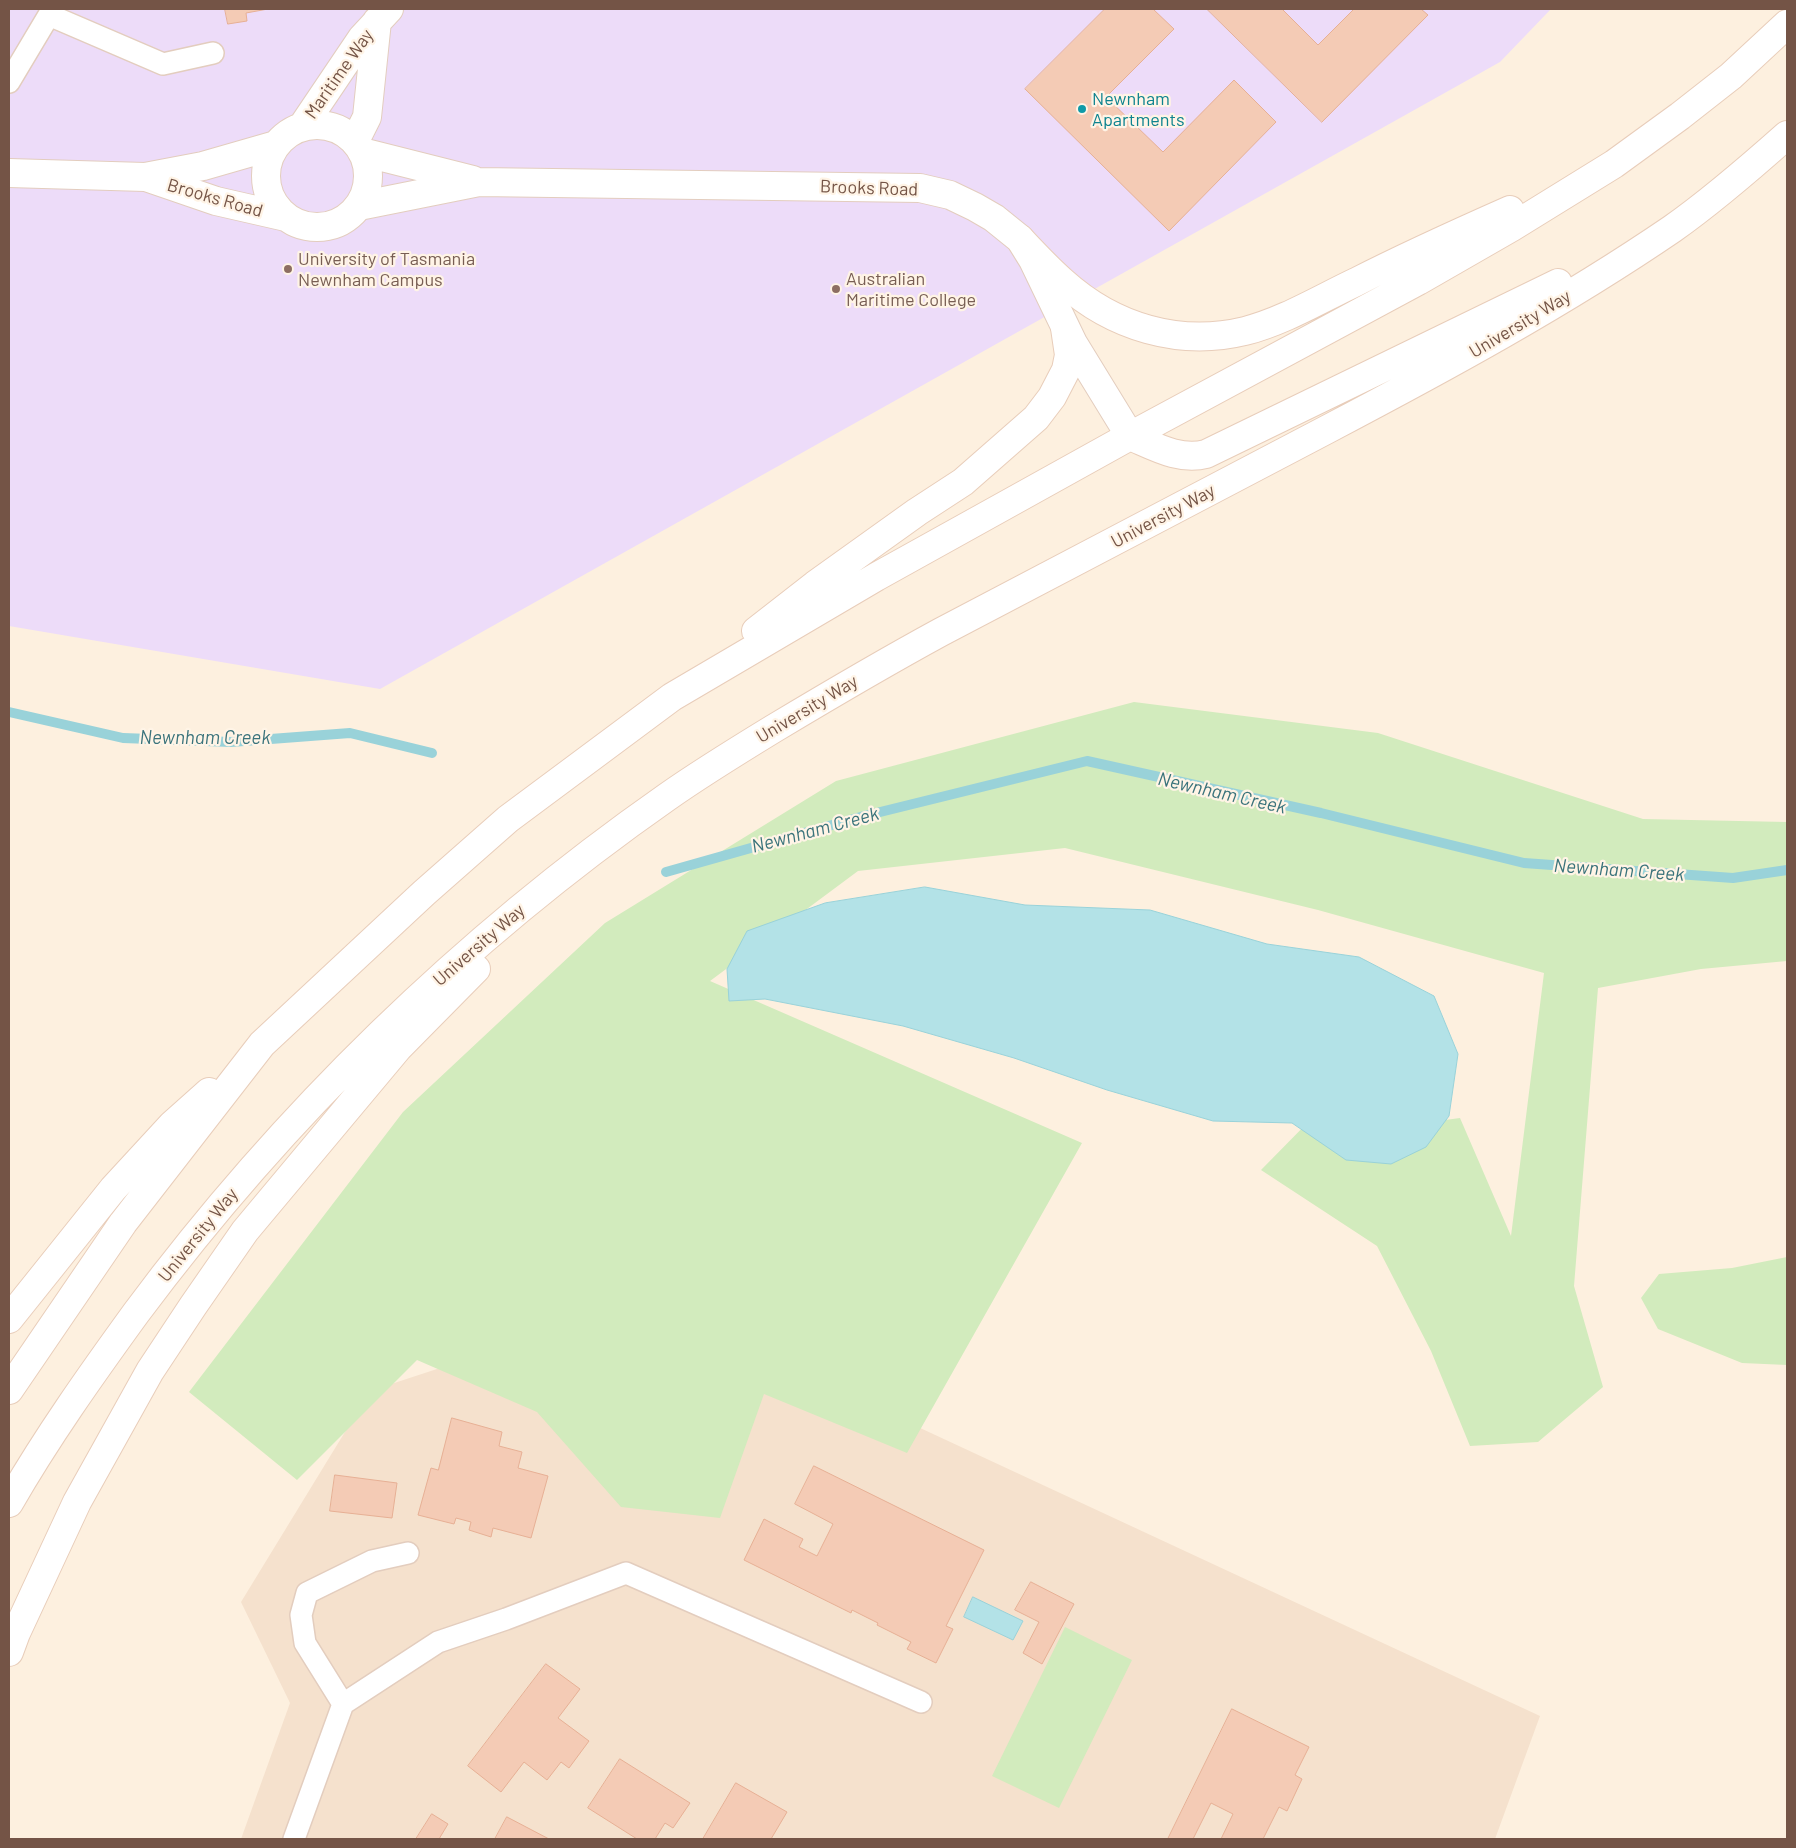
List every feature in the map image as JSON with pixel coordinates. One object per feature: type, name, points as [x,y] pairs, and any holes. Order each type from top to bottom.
[{"type":"main road","name":"Maritime Way","points":[[302,127],[376,23]]},
{"type":"main road","name":"Maritime Way","points":[[358,146],[367,117],[376,23]]},
{"type":"main road","points":[[672,697],[876,577],[1130,436],[1418,281],[1512,226],[1614,164],[1680,116],[1731,76],[1787,24]]},
{"type":"main road","points":[[318,125],[334,128],[345,133],[358,146],[367,163],[369,176],[366,192],[359,206],[347,218],[333,225],[316,228],[300,225],[286,217],[275,205],[268,191],[266,175],[269,159],[276,145],[288,134],[302,127],[318,125]]},
{"type":"main road","name":"University Way","points":[[9,1503],[91,1374],[202,1227],[276,1143],[399,1016],[478,942],[585,857],[670,794],[846,684],[1449,366],[1561,300],[1676,226],[1787,135]]},
{"type":"main road","name":"Brooks Road","points":[[9,173],[145,177],[203,166],[276,145]]},
{"type":"main road","name":"Brooks Road","points":[[358,146],[479,182]]},
{"type":"main road","points":[[1020,239],[1064,284],[1086,300],[1123,322],[1143,329],[1188,337],[1225,334],[1246,331],[1284,316],[1408,256],[1614,164]]},
{"type":"main road","name":"Brooks Road","points":[[145,177],[216,201],[286,217]]},
{"type":"main road","name":"Brooks Road","points":[[359,206],[479,182],[920,188],[950,195],[994,218],[1020,239],[1033,260],[1065,328],[1130,436]]},
{"type":"main road","points":[[1130,436],[1178,455],[1196,456],[1206,454],[1676,226]]},
{"type":"main road","points":[[9,1319],[113,1188],[172,1125],[410,906],[508,819],[672,697],[814,585],[916,512],[963,482],[1036,418],[1052,398],[1066,370],[1070,355],[1065,328]]},
{"type":"main road","points":[[9,1652],[16,1633],[78,1502],[150,1370],[245,1231],[398,1048],[585,857]]},
{"type":"main road","points":[[9,1390],[123,1223],[262,1044]]},
{"type":"lane","points":[[9,82],[45,12],[163,64],[212,53]]},
{"type":"lane","points":[[343,1704],[305,1643],[301,1615],[307,1593],[372,1561],[408,1553]]},
{"type":"lane","points":[[294,1839],[343,1704],[438,1642],[506,1619],[626,1573],[921,1702]]},
{"type":"shaded area","points":[[9,9],[1551,9],[1500,62],[380,689],[9,626]]},
{"type":"shaded area","points":[[776,1361],[1540,1716],[1495,1839],[241,1839],[290,1703],[241,1602],[370,1391],[440,1368]]},
{"type":"green space","points":[[1134,702],[1378,733],[1643,819],[1787,822],[1787,961],[1701,969],[1598,988],[1574,1286],[1603,1387],[1538,1442],[1470,1446],[1431,1351],[1377,1246],[1261,1170],[1319,1111],[1408,1125],[1460,1118],[1511,1236],[1544,973],[1318,910],[1065,848],[858,871],[710,981],[1082,1143],[907,1453],[764,1394],[720,1518],[621,1507],[537,1412],[417,1360],[297,1480],[189,1392],[403,1112],[605,923],[836,781]]},
{"type":"green space","points":[[1787,1257],[1787,1365],[1742,1363],[1658,1329],[1641,1298],[1659,1274],[1732,1268]]},
{"type":"green space","points":[[1065,1627],[1132,1660],[1059,1808],[992,1776]]},
{"type":"water","points":[[925,887],[1025,905],[1150,910],[1267,944],[1359,957],[1434,996],[1458,1054],[1449,1116],[1426,1147],[1391,1164],[1346,1160],[1292,1123],[1213,1121],[1107,1090],[1014,1058],[903,1026],[765,999],[729,1001],[727,969],[747,931],[825,903]]},
{"type":"water","points":[[973,1597],[1023,1621],[1013,1640],[964,1617]]},
{"type":"building","points":[[225,9],[268,9],[246,13],[247,21],[228,24]]},
{"type":"building","name":"Newnham Apartments","points":[[1105,9],[1153,9],[1174,29],[1106,97],[1163,152],[1234,80],[1276,122],[1169,231],[1025,89]]},
{"type":"building","points":[[1207,9],[1282,9],[1318,45],[1354,9],[1421,9],[1428,15],[1322,122]]},
{"type":"building","points":[[452,1418],[502,1432],[499,1446],[522,1452],[518,1468],[548,1476],[531,1538],[493,1528],[491,1537],[469,1530],[471,1522],[456,1518],[454,1524],[418,1515],[431,1468],[438,1470]]},
{"type":"building","points":[[814,1466],[984,1550],[946,1626],[953,1629],[936,1663],[907,1649],[911,1642],[877,1625],[878,1623],[852,1610],[851,1613],[744,1560],[764,1519],[803,1539],[799,1547],[817,1556],[833,1524],[795,1504]]},
{"type":"building","points":[[335,1475],[397,1483],[392,1518],[330,1511]]},
{"type":"building","points":[[1031,1582],[1074,1604],[1042,1664],[1023,1653],[1039,1622],[1015,1610]]},
{"type":"building","points":[[546,1664],[580,1689],[558,1718],[589,1741],[569,1768],[561,1762],[547,1780],[524,1762],[501,1792],[468,1766]]},
{"type":"building","points":[[1232,1709],[1309,1747],[1295,1775],[1302,1779],[1287,1811],[1279,1807],[1263,1839],[1221,1839],[1233,1814],[1211,1803],[1193,1839],[1168,1839]]},
{"type":"building","points":[[620,1759],[690,1803],[673,1828],[665,1823],[655,1839],[637,1839],[588,1808]]},
{"type":"building","points":[[736,1783],[787,1812],[771,1839],[703,1839]]},
{"type":"building","points":[[432,1814],[448,1824],[439,1839],[416,1839]]},
{"type":"building","points":[[507,1817],[549,1839],[495,1839]]},
{"type":"waterway","name":"Newnham Creek","points":[[9,712],[123,738],[231,742],[350,733],[432,753]]},
{"type":"waterway","name":"Newnham Creek","points":[[666,872],[864,816],[1087,761],[1321,813],[1524,863],[1733,878],[1787,870]]},
{"type":"place","name":"Newnham Apartments","points":[[1082,109]]},
{"type":"place","name":"University of Tasmania Newnham Campus","points":[[288,269]]},
{"type":"place","name":"Australian Maritime College","points":[[836,289]]}]
